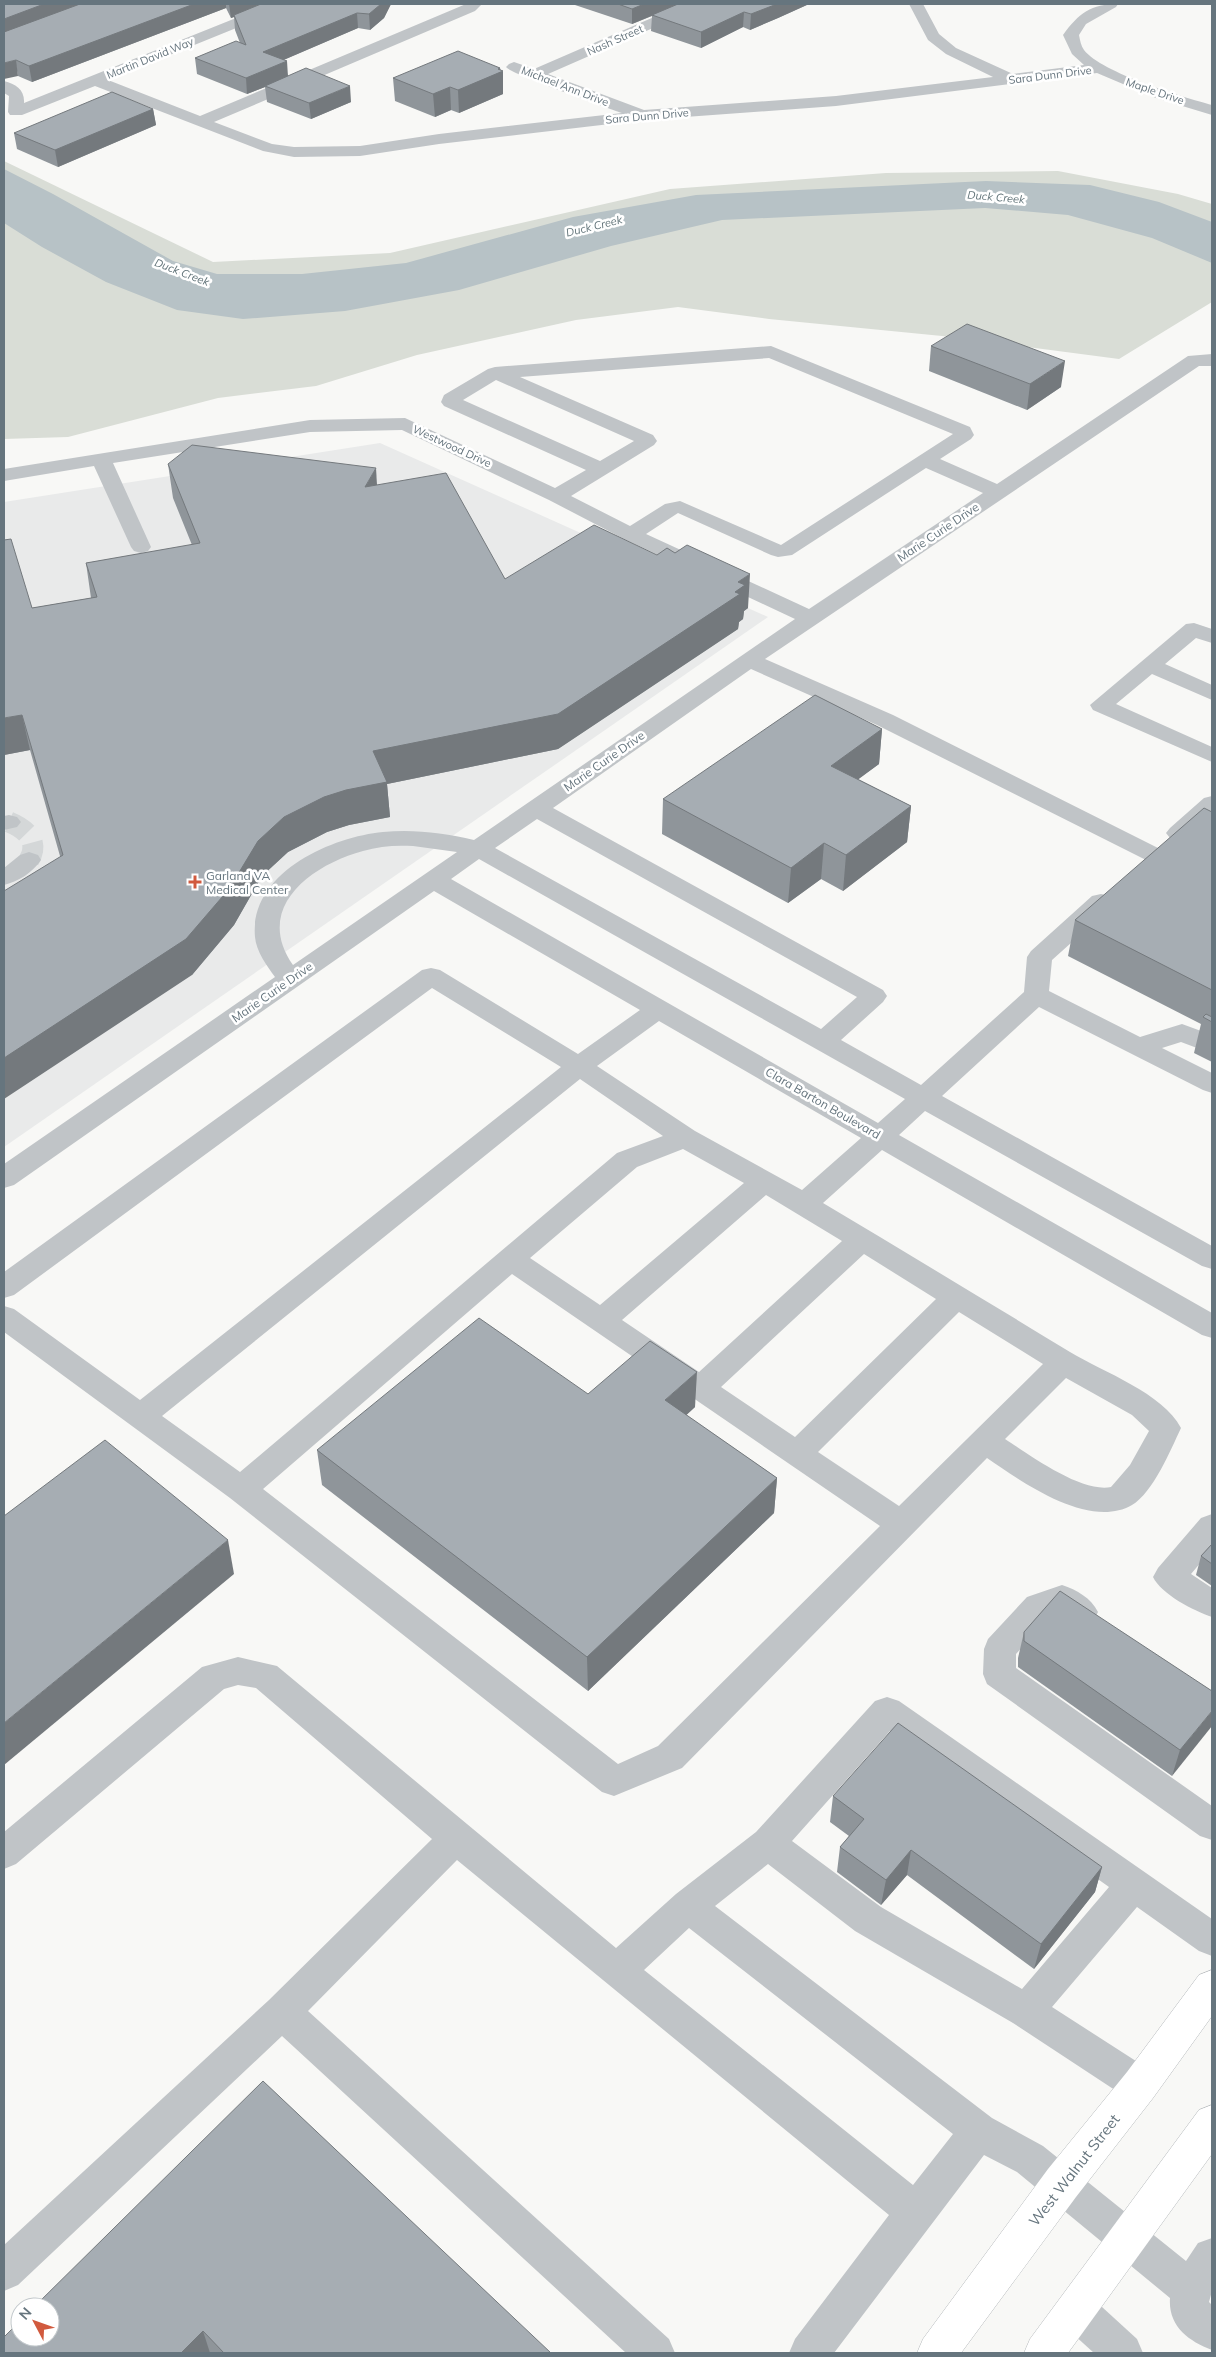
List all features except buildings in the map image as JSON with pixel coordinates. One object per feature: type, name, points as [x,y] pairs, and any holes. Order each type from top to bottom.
[{"type":"main road","name":"West Walnut Street","points":[[937,2353],[1062,2183],[1140,2085],[1212,1987]]},
{"type":"main road","points":[[1044,2353],[1212,2123]]},
{"type":"street","name":"Martin David Way","points":[[4,86],[17,94],[16,112],[284,4]]},
{"type":"street","points":[[200,122],[470,8],[475,4]]},
{"type":"street","name":"Nash Street","points":[[533,75],[696,4]]},
{"type":"street","points":[[916,4],[933,37],[951,51],[1011,80]]},
{"type":"street","name":"Maple Drive","points":[[1111,4],[1081,21],[1071,35],[1079,52],[1099,68],[1123,80],[1212,110]]},
{"type":"street","name":"Michael Ann Drive","points":[[514,67],[644,115]]},
{"type":"street","name":"Sara Dunn Drive","points":[[94,80],[269,148],[294,152],[360,151],[439,139],[644,115],[836,101],[1099,68]]},
{"type":"street","points":[[601,469],[451,402],[451,398],[495,373],[770,352],[963,431],[964,435],[785,551],[778,551],[680,507],[672,508],[631,535]]},
{"type":"street","name":"Marie Curie Drive","points":[[4,1178],[810,618],[1195,360],[1212,360]]},
{"type":"street","points":[[495,373],[646,438],[647,442],[556,496]]},
{"type":"street","name":"Westwood Drive","points":[[4,475],[310,426],[405,424],[556,496],[631,535],[810,618]]},
{"type":"street","points":[[101,459],[141,547]]},
{"type":"street","points":[[924,460],[999,492]]},
{"type":"street","points":[[1212,637],[1194,629],[1101,705],[1212,755]]},
{"type":"street","points":[[749,660],[885,720],[1154,855]]},
{"type":"street","points":[[1150,665],[1212,693]]},
{"type":"street","points":[[804,1204],[1036,995],[1040,957],[1211,805]]},
{"type":"street","points":[[536,808],[874,996],[823,1041]]},
{"type":"street","points":[[290,980],[279,965],[267,937],[270,907],[288,880],[319,858],[358,843],[402,838],[445,841],[479,849],[1212,1259]]},
{"type":"street","points":[[4,877],[14,873],[29,860]]},
{"type":"street","name":"Clara Barton Boulevard","points":[[434,880],[1212,1327]]},
{"type":"street","points":[[4,1287],[431,976],[579,1066],[685,1138],[804,1204],[1063,1362],[1143,1407],[1166,1428],[1145,1468],[1122,1497],[1099,1502],[1056,1486],[984,1441]]},
{"type":"street","points":[[1036,995],[1212,1084]]},
{"type":"street","points":[[141,1416],[579,1066],[658,1009]]},
{"type":"street","points":[[1138,1046],[1182,1033],[1205,1042]]},
{"type":"street","points":[[241,1489],[627,1160],[685,1138]]},
{"type":"street","points":[[601,1321],[764,1182]]},
{"type":"street","points":[[700,1388],[862,1239]]},
{"type":"street","points":[[510,1259],[901,1524]]},
{"type":"street","points":[[797,1454],[956,1297]]},
{"type":"street","points":[[4,1317],[241,1489],[614,1781],[670,1757],[1063,1362]]},
{"type":"street","points":[[1212,1528],[1169,1577],[1212,1604]]},
{"type":"street","points":[[1109,1630],[1062,1598],[1038,1607],[1000,1649],[999,1674],[1212,1825]]},
{"type":"street","points":[[4,1853],[214,1677],[238,1671],[264,1676],[617,1971],[916,2212]]},
{"type":"street","points":[[617,1971],[688,1906],[768,1843],[887,1711],[1212,1939]]},
{"type":"street","points":[[4,2271],[282,2012],[456,1838]]},
{"type":"street","points":[[768,1843],[868,1919],[1026,2011],[1140,2085]]},
{"type":"street","points":[[1026,2011],[1134,1884]]},
{"type":"street","points":[[688,1906],[979,2131],[1030,2159],[1062,2183],[1190,2289]]},
{"type":"street","points":[[282,2012],[655,2353]]},
{"type":"street","points":[[809,2353],[979,2131]]},
{"type":"street","points":[[1212,2257],[1190,2289],[1189,2311],[1212,2330]]},
{"type":"street","points":[[1076,2310],[1123,2353]]},
{"type":"shaded area","points":[[4,161],[213,262],[390,253],[670,189],[886,173],[1058,171],[1178,194],[1212,204],[1212,302],[1119,359],[942,336],[769,319],[678,307],[576,320],[417,355],[316,386],[218,398],[68,437],[4,439]]},
{"type":"shaded area","name":"Garland VA Medical Center","points":[[380,443],[768,617],[4,1147],[4,502]]},
{"type":"water","name":"Duck Creek","points":[[4,169],[173,261],[217,274],[302,274],[406,263],[573,217],[696,195],[986,181],[1090,185],[1159,202],[1212,222],[1212,263],[1152,238],[1068,215],[985,208],[722,220],[611,246],[459,290],[345,311],[243,319],[177,310],[106,282],[42,247],[4,223]]},
{"type":"tunnel","points":[[9,822],[21,828],[30,836],[33,847],[29,860]]},
{"type":"place","name":"Garland VA Medical Center","points":[[195,882]]}]
